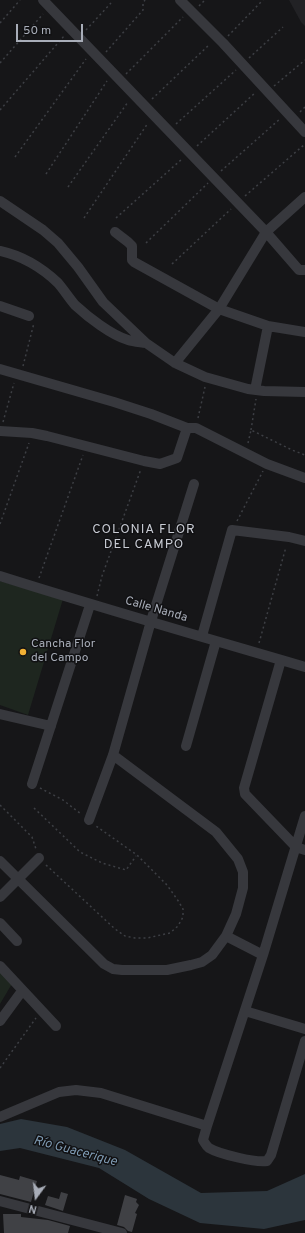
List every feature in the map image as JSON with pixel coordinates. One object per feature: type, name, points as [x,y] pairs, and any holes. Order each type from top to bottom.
[{"type":"street","points":[[180,0],[220,40],[305,132]]},
{"type":"street","points":[[46,2],[266,232],[299,270],[305,270]]},
{"type":"street","points":[[174,363],[219,309],[266,232],[305,197]]},
{"type":"street","points":[[0,201],[43,230],[58,243],[78,267],[103,302],[146,343],[174,363],[207,378],[256,390],[305,392]]},
{"type":"street","points":[[115,232],[132,246],[132,260],[134,262],[219,309],[268,326],[305,332]]},
{"type":"street","points":[[0,250],[16,254],[26,259],[58,284],[75,304],[96,322],[113,333],[128,340],[146,343]]},
{"type":"street","points":[[0,306],[29,316]]},
{"type":"street","points":[[256,390],[268,326]]},
{"type":"street","points":[[0,369],[114,402],[191,428],[267,464],[305,478]]},
{"type":"street","points":[[0,431],[32,433],[160,464],[177,458],[191,428]]},
{"type":"street","points":[[88,820],[114,755],[151,621],[194,484]]},
{"type":"street","points":[[202,636],[232,530],[289,537],[305,541]]},
{"type":"street","name":"Calle Nanda","points":[[0,576],[305,668]]},
{"type":"street","points":[[32,784],[92,605]]},
{"type":"street","points":[[186,746],[216,641]]},
{"type":"street","points":[[281,660],[244,788],[245,794],[300,849]]},
{"type":"street","points":[[0,714],[51,726]]},
{"type":"street","points":[[0,861],[104,964],[113,969],[167,970],[202,962],[212,955],[226,936],[236,914],[243,888],[243,872],[238,859],[216,832],[114,755]]},
{"type":"street","points":[[305,816],[300,849],[263,955],[203,1140],[207,1147],[217,1152],[260,1162],[267,1161],[271,1155],[305,1040]]},
{"type":"street","points":[[0,898],[39,858]]},
{"type":"street","points":[[0,923],[17,941]]},
{"type":"street","points":[[226,936],[263,955]]},
{"type":"street","points":[[0,966],[56,1026]]},
{"type":"street","points":[[0,1021],[22,991]]},
{"type":"street","points":[[245,1011],[305,1029]]},
{"type":"street","points":[[0,1117],[59,1092],[76,1090],[101,1093],[208,1126]]},
{"type":"street","points":[[0,1200],[122,1233]]},
{"type":"path","points":[[0,23],[20,0]]},
{"type":"path","points":[[100,59],[143,10],[143,3],[145,0]]},
{"type":"path","points":[[145,106],[263,0]]},
{"type":"path","points":[[0,63],[46,2]]},
{"type":"path","points":[[79,38],[111,3]]},
{"type":"path","points":[[46,174],[116,76],[190,10]]},
{"type":"path","points":[[169,130],[283,27]]},
{"type":"path","points":[[0,110],[70,28]]},
{"type":"path","points":[[15,157],[92,51]]},
{"type":"path","points":[[116,218],[265,88],[305,60]]},
{"type":"path","points":[[68,188],[133,94]]},
{"type":"path","points":[[146,244],[214,178],[287,112]]},
{"type":"path","points":[[84,218],[153,115]]},
{"type":"path","points":[[172,264],[305,144]]},
{"type":"path","points":[[0,431],[19,375],[34,321],[29,316]]},
{"type":"path","points":[[191,428],[207,378]]},
{"type":"path","points":[[246,453],[251,430],[256,390]]},
{"type":"path","points":[[251,430],[292,450],[305,454]]},
{"type":"path","points":[[0,524],[32,433]]},
{"type":"path","points":[[36,587],[86,446]]},
{"type":"path","points":[[92,605],[144,461]]},
{"type":"path","points":[[232,530],[267,464]]},
{"type":"path","points":[[257,653],[289,537]]},
{"type":"path","points":[[0,805],[32,837],[39,858],[124,936],[147,938],[170,933],[178,926],[183,917],[183,909],[179,902],[167,885],[137,855],[63,800],[32,784]]},
{"type":"path","points":[[34,808],[80,852],[102,864],[126,870],[137,855]]},
{"type":"path","points":[[0,1068],[42,1010]]},
{"type":"shaded area","points":[[289,0],[305,0],[305,26],[301,22]]},
{"type":"shaded area","name":"Cancha Flor del Campo","points":[[0,581],[63,599],[28,715],[0,705]]},
{"type":"shaded area","points":[[0,968],[13,982],[0,1004]]},
{"type":"water","name":"Río Guacerique","points":[[21,1119],[67,1127],[125,1150],[201,1193],[267,1191],[305,1174],[305,1220],[264,1229],[200,1223],[149,1199],[99,1168],[20,1148],[0,1151],[0,1124]]},
{"type":"building","points":[[0,1175],[19,1180],[20,1176],[37,1181],[31,1202],[0,1194]]},
{"type":"building","points":[[61,1192],[68,1194],[63,1211],[45,1205],[48,1196],[59,1199]]},
{"type":"building","points":[[125,1195],[137,1199],[136,1202],[139,1205],[135,1213],[137,1214],[132,1232],[117,1225]]},
{"type":"building","points":[[3,1214],[21,1214],[21,1217],[48,1220],[70,1226],[68,1233],[4,1233]]},
{"type":"place","name":"Cancha Flor del Campo","points":[[23,652]]},
{"type":"district","name":"COLONIA FLOR DEL CAMPO","points":[[144,538]]}]
